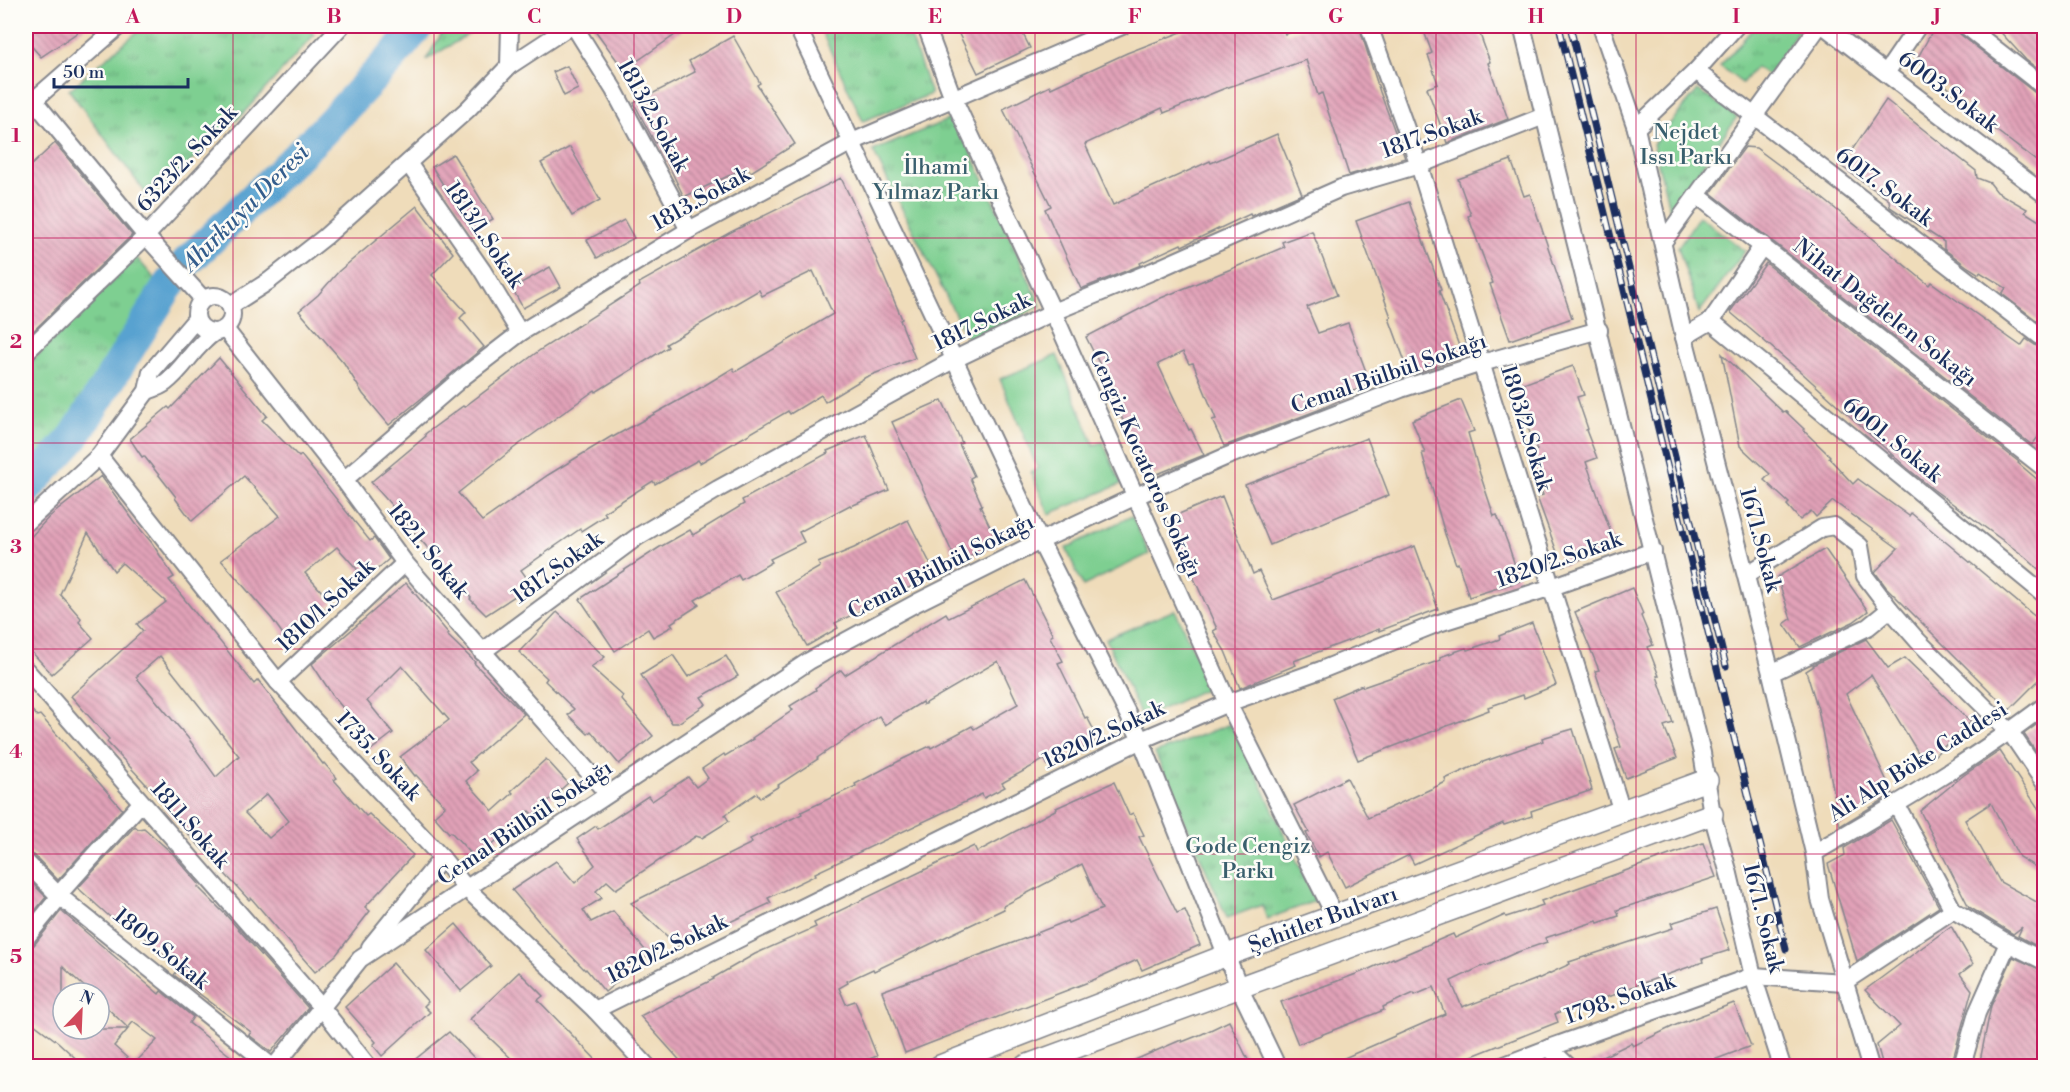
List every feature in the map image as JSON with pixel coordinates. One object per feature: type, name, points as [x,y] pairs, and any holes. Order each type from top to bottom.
[{"type":"street","points":[[119,26],[28,100],[161,254],[203,299]]},
{"type":"street","points":[[509,66],[510,26]]},
{"type":"street","points":[[230,306],[268,281],[325,237],[468,109],[509,66],[572,26]]},
{"type":"street","name":"1813/2.Sokak","points":[[572,26],[614,90],[689,230]]},
{"type":"street","points":[[797,26],[1040,541],[1141,740],[1239,987],[1277,1066]]},
{"type":"street","name":"Cengiz Kocatoros Sokağı","points":[[926,26],[953,98],[1053,312],[1228,703],[1335,916]]},
{"type":"street","name":"1813.Sokak","points":[[344,480],[463,377],[520,333],[689,230],[852,142],[1122,26]]},
{"type":"street","name":"1803/2.Sokak","points":[[1369,26],[1419,165],[1622,812]]},
{"type":"street","points":[[1522,26],[1599,330],[1707,780]]},
{"type":"street","name":"1671.Sokak","points":[[1601,26],[1636,128],[1684,337],[1771,673],[1814,853],[1820,899],[1870,1066]]},
{"type":"street","points":[[1636,128],[1696,71],[1736,26]]},
{"type":"street","points":[[1663,242],[1819,26]]},
{"type":"street","name":"6003.Sokak","points":[[1824,26],[2044,194]]},
{"type":"street","points":[[1886,73],[1918,26]]},
{"type":"street","points":[[1966,26],[2044,87]]},
{"type":"street","name":"6323/2. Sokak","points":[[26,351],[146,236],[338,28]]},
{"type":"street","name":"6017. Sokak","points":[[1696,71],[2044,339]]},
{"type":"street","name":"1817.Sokak","points":[[482,652],[638,537],[718,489],[955,359],[1053,312],[1153,271],[1341,188],[1419,165],[1544,116]]},
{"type":"street","name":"1813/1.Sokak","points":[[408,163],[482,270],[520,333]]},
{"type":"street","name":"Nihat Dağdelen Sokağı","points":[[1697,195],[2044,468]]},
{"type":"street","points":[[1684,337],[1711,321],[1763,245]]},
{"type":"street","points":[[147,391],[164,384],[201,342],[220,331],[232,318],[230,306],[223,298],[207,296],[196,308],[196,319],[201,328],[220,331]]},
{"type":"street","points":[[26,523],[99,456],[147,391],[151,372],[196,319]]},
{"type":"street","name":"6001. Sokak","points":[[1711,321],[2044,594]]},
{"type":"street","name":"Cemal Bülbül Sokağı","points":[[360,959],[809,661],[918,602],[1040,541],[1225,457],[1390,394],[1482,363],[1599,330]]},
{"type":"street","name":"1821. Sokak","points":[[220,331],[344,480],[405,562],[607,793]]},
{"type":"street","name":"1735. Sokak","points":[[99,456],[278,682],[442,858],[467,889],[595,1010],[647,1066]]},
{"type":"street","points":[[1746,575],[1822,528],[1834,526],[1860,546],[1865,576],[1890,609],[1918,641],[2010,732],[2043,776]]},
{"type":"street","name":"1820/2.Sokak","points":[[595,1010],[1141,740],[1228,703],[1321,670],[1436,624],[1552,587],[1653,551]]},
{"type":"street","name":"1810/1.Sokak","points":[[278,682],[405,562]]},
{"type":"street","points":[[1771,673],[1868,627],[1890,609]]},
{"type":"street","name":"1811.Sokak","points":[[26,670],[322,1008],[369,1066]]},
{"type":"street","name":"Ali Alp Böke Caddesi","points":[[1814,853],[2010,732],[2044,706]]},
{"type":"street","name":"Şehitler Bulvarı","points":[[940,1066],[1227,955],[1707,780]]},
{"type":"street","name":"1671. Sokak","points":[[1707,780],[1712,814],[1753,976],[1782,1066]]},
{"type":"street","points":[[26,938],[56,901],[58,895],[141,803]]},
{"type":"street","points":[[1896,804],[1953,910],[2008,943],[2044,961]]},
{"type":"street","name":"Şehitler Bulvarı","points":[[1025,1066],[1712,814]]},
{"type":"street","name":"Cemal Bülbül Sokağı","points":[[273,1066],[442,858]]},
{"type":"street","name":"1809.Sokak","points":[[26,862],[58,895],[273,1066]]},
{"type":"street","points":[[1753,976],[1845,982],[1953,910]]},
{"type":"street","points":[[1962,1066],[1977,1013],[2008,943]]},
{"type":"street","name":"1798. Sokak","points":[[1502,1066],[1753,976]]},
{"type":"street","points":[[1519,1066],[1542,1057],[1549,1048],[1568,1066]]},
{"type":"green space","points":[[144,26],[306,26],[314,35],[240,117],[150,199],[69,90]]},
{"type":"green space","points":[[446,26],[482,26],[426,60]]},
{"type":"green space","points":[[819,26],[907,26],[931,94],[863,121]]},
{"type":"green space","points":[[1755,26],[1801,26],[1769,76],[1756,67],[1742,83],[1720,66]]},
{"type":"green space","name":"Nejdet Issı Parkı","points":[[1698,90],[1737,117],[1670,211],[1653,144]]},
{"type":"green space","name":"İlhami Yılmaz Parkı","points":[[955,117],[1041,306],[968,340],[873,151]]},
{"type":"green space","points":[[1699,216],[1745,251],[1699,313],[1678,247]]},
{"type":"green space","points":[[136,257],[155,279],[70,426],[26,477],[26,367]]},
{"type":"green space","points":[[1057,355],[1094,445],[1103,442],[1121,484],[1049,514],[1031,472],[1038,469],[1000,379]]},
{"type":"green space","points":[[1132,516],[1149,554],[1083,586],[1066,548]]},
{"type":"green space","points":[[1175,610],[1210,687],[1142,718],[1106,639]]},
{"type":"green space","name":"Gode Cengiz Parkı","points":[[1233,723],[1315,901],[1267,919],[1262,905],[1227,918],[1155,753]]},
{"type":"building","points":[[26,26],[87,26],[41,57],[26,40]]},
{"type":"building","points":[[592,26],[688,26],[624,70]]},
{"type":"building","points":[[955,26],[1019,26],[1030,48],[978,73]]},
{"type":"building","points":[[1197,26],[1282,26],[1285,34],[1312,26],[1359,26],[1380,92],[1405,158],[1349,175],[1322,93],[1318,95],[1306,60],[1223,89],[1164,113],[1162,108],[1085,144],[1113,205],[1210,161],[1211,163],[1277,134],[1302,194],[1251,216],[1250,214],[1140,263],[1141,265],[1081,289],[1045,209],[1051,206],[1003,109],[1127,53]]},
{"type":"building","points":[[1422,26],[1477,26],[1508,119],[1447,143],[1427,88],[1438,84],[1428,55],[1432,53]]},
{"type":"building","points":[[1935,26],[1956,26],[1960,34],[2044,100],[2044,167],[1997,131],[1972,106],[1970,108],[1954,96],[1956,94],[1916,61]]},
{"type":"building","points":[[1995,26],[2044,26],[2044,61],[2038,69],[2026,60]]},
{"type":"building","points":[[733,36],[760,83],[757,85],[795,144],[751,172],[747,167],[684,197],[657,142],[655,143],[634,103],[695,72],[689,61]]},
{"type":"building","points":[[567,66],[578,89],[564,96],[553,72]]},
{"type":"building","points":[[1886,100],[1976,171],[1977,178],[1990,183],[1997,192],[2027,209],[2025,212],[2044,224],[2044,326],[2002,294],[2006,288],[1968,267],[1944,249],[1944,242],[1890,207],[1889,200],[1841,166]]},
{"type":"building","points":[[55,143],[132,235],[26,338],[26,170]]},
{"type":"building","points":[[570,147],[600,200],[572,216],[541,163]]},
{"type":"building","points":[[1745,147],[1756,148],[1811,189],[1929,285],[1931,282],[2021,346],[2026,339],[2044,349],[2044,442],[2038,437],[2032,445],[1711,193]]},
{"type":"building","points":[[453,154],[493,219],[472,231],[432,167]]},
{"type":"building","points":[[1511,160],[1524,196],[1530,194],[1572,318],[1510,340],[1490,284],[1493,283],[1468,216],[1471,215],[1458,179]]},
{"type":"building","points":[[841,178],[868,234],[866,235],[902,319],[900,320],[915,358],[866,377],[825,402],[821,395],[790,414],[788,411],[700,463],[698,460],[655,484],[653,481],[604,512],[606,515],[581,531],[580,529],[521,570],[532,585],[486,615],[407,524],[391,509],[393,507],[371,482],[426,436],[425,434],[540,350],[640,286],[639,283],[731,232]],"holes":[[[813,271],[833,314],[735,372],[733,368],[612,436],[548,475],[482,521],[458,493],[514,448],[595,390],[596,392],[668,347],[666,344],[759,290],[762,296]]]},
{"type":"building","points":[[1409,202],[1463,357],[1410,375],[1356,221]]},
{"type":"building","points":[[417,206],[453,253],[432,275],[466,312],[460,318],[484,347],[389,425],[363,394],[344,363],[299,311],[318,295],[339,271]]},
{"type":"building","points":[[624,220],[634,238],[597,258],[587,240]]},
{"type":"building","points":[[1312,231],[1337,295],[1307,307],[1318,333],[1348,323],[1371,385],[1348,393],[1350,396],[1318,410],[1224,446],[1212,420],[1216,419],[1193,363],[1189,364],[1183,352],[1158,364],[1189,430],[1191,429],[1204,455],[1150,477],[1097,366],[1100,365],[1086,337],[1161,298],[1284,247],[1282,242]]},
{"type":"building","points":[[1766,263],[2019,462],[2044,485],[2044,574],[2024,556],[1907,468],[1802,373],[1730,312]]},
{"type":"building","points":[[550,267],[561,287],[523,308],[512,288]]},
{"type":"building","points":[[1722,354],[1804,429],[1853,484],[1858,479],[1909,516],[1911,513],[2044,624],[2044,675],[2009,710],[1886,587],[1875,572],[1898,548],[1833,501],[1816,517],[1811,511],[1800,520],[1787,505],[1789,503],[1764,480],[1770,474],[1740,446]]},
{"type":"building","points":[[219,358],[267,416],[262,420],[299,457],[301,455],[370,541],[374,538],[389,559],[366,579],[337,547],[305,573],[332,603],[287,640],[221,560],[280,516],[244,476],[192,521],[130,439],[168,407],[170,409]]},
{"type":"building","points":[[1573,366],[1584,395],[1577,397],[1597,458],[1586,462],[1616,547],[1562,566],[1537,497],[1543,495],[1528,454],[1537,450],[1512,388]]},
{"type":"building","points":[[942,400],[974,476],[970,478],[982,505],[980,506],[998,543],[957,563],[892,422]]},
{"type":"building","points":[[1461,400],[1474,431],[1468,433],[1480,474],[1520,581],[1469,597],[1458,563],[1456,564],[1445,534],[1422,453],[1425,453],[1412,420]]},
{"type":"building","points":[[866,435],[889,490],[850,505],[799,532],[804,542],[770,559],[772,562],[741,580],[738,575],[695,600],[699,605],[671,623],[673,626],[653,637],[648,629],[615,651],[580,599],[660,547],[690,530],[693,535],[744,504],[742,500],[828,453],[827,451]]},
{"type":"building","points":[[1367,438],[1389,495],[1270,545],[1245,485]]},
{"type":"building","points":[[101,476],[152,543],[174,577],[169,580],[205,625],[254,684],[258,680],[323,764],[337,778],[334,780],[366,816],[369,814],[413,855],[365,907],[370,911],[336,955],[315,972],[251,898],[249,900],[169,813],[156,795],[107,742],[109,739],[71,696],[143,631],[137,624],[166,602],[122,563],[114,571],[88,533],[60,594],[81,618],[79,622],[93,638],[52,674],[26,646],[26,542],[49,517]],"holes":[[[160,656],[239,756],[216,777],[188,738],[136,677]],[[267,794],[289,821],[269,838],[245,813]]]},
{"type":"building","points":[[1222,496],[1253,574],[1259,571],[1273,600],[1415,546],[1438,609],[1294,661],[1296,665],[1240,688],[1225,651],[1213,631],[1217,629],[1167,519]]},
{"type":"building","points":[[908,520],[936,575],[835,623],[838,628],[807,646],[776,592],[820,567],[818,563],[854,548]]},
{"type":"building","points":[[1825,549],[1868,611],[1853,622],[1800,647],[1784,624],[1791,619],[1777,577]]},
{"type":"building","points":[[1025,580],[1053,635],[1050,637],[1063,661],[1058,663],[1085,718],[1087,717],[1099,740],[1048,766],[1045,759],[1002,783],[1005,787],[984,798],[982,794],[815,873],[816,875],[768,898],[771,903],[678,946],[631,903],[752,843],[750,839],[856,786],[855,784],[903,759],[930,746],[931,748],[972,726],[974,729],[1018,704],[998,661],[885,725],[879,716],[779,786],[760,798],[757,793],[725,815],[729,821],[702,838],[696,836],[616,889],[607,881],[596,891],[602,898],[583,910],[591,922],[613,911],[649,955],[605,992],[512,890],[556,861],[575,883],[595,865],[577,839],[596,826],[598,829],[648,796],[652,801],[688,777],[696,787],[708,778],[702,769],[753,739],[793,710],[790,706],[816,690],[815,688],[841,670],[845,675],[946,613],[949,618]]},
{"type":"building","points":[[406,583],[449,634],[447,635],[524,714],[469,762],[477,771],[466,781],[493,811],[546,759],[568,783],[533,815],[529,811],[476,859],[434,816],[445,806],[415,776],[400,757],[449,720],[402,666],[367,701],[393,733],[371,750],[358,733],[362,731],[333,696],[312,664]]},
{"type":"building","points":[[1632,588],[1653,645],[1648,647],[1673,723],[1664,726],[1677,758],[1626,778],[1615,749],[1621,747],[1595,671],[1599,670],[1575,612]]},
{"type":"building","points":[[557,612],[605,657],[591,667],[623,696],[621,699],[653,736],[619,764],[591,731],[588,734],[568,715],[574,709],[545,681],[547,678],[519,652]]},
{"type":"building","points":[[1532,623],[1556,685],[1524,698],[1523,695],[1488,707],[1489,710],[1358,760],[1332,698],[1362,685],[1363,687],[1441,660],[1440,657],[1500,639],[1499,636]]},
{"type":"building","points":[[1866,639],[1888,668],[1905,658],[1971,722],[1925,764],[1871,675],[1846,694],[1893,794],[1840,826],[1818,709],[1806,671],[1813,665]]},
{"type":"building","points":[[673,655],[688,677],[726,656],[738,676],[701,697],[706,704],[678,723],[672,723],[641,675]]},
{"type":"building","points":[[26,704],[37,716],[40,715],[122,809],[58,880],[34,855],[26,852]]},
{"type":"building","points":[[2044,719],[2044,764],[2024,734]]},
{"type":"building","points":[[1573,729],[1592,790],[1531,811],[1532,816],[1504,825],[1503,823],[1414,864],[1409,855],[1345,887],[1327,852],[1319,857],[1306,833],[1309,832],[1294,805],[1347,778],[1368,818],[1483,762],[1543,741],[1542,738]]},
{"type":"building","points":[[2000,751],[2044,817],[2044,872],[2019,857],[1991,803],[1965,820],[2000,882],[2044,906],[2044,950],[2018,936],[2022,927],[2013,934],[1969,907],[1920,811],[1964,775]]},
{"type":"building","points":[[1114,782],[1129,815],[1133,813],[1144,835],[1139,837],[1177,913],[1185,910],[1200,945],[1142,970],[1137,960],[1091,981],[905,1053],[882,991],[1102,909],[1082,864],[1003,906],[1004,909],[874,971],[873,969],[847,981],[848,983],[839,988],[846,1004],[855,1001],[877,1056],[851,1066],[685,1066],[640,1016],[714,979],[755,954],[816,927],[814,923],[974,846],[977,852],[1056,808]]},
{"type":"building","points":[[1891,820],[1939,907],[1857,961],[1828,864],[1845,855],[1844,848]]},
{"type":"building","points":[[135,826],[138,829],[144,828],[173,854],[199,884],[198,887],[226,915],[308,1008],[271,1052],[249,1035],[251,1032],[174,975],[178,970],[175,965],[146,939],[149,936],[131,922],[126,925],[110,917],[78,888]]},
{"type":"building","points":[[1703,843],[1716,877],[1617,910],[1619,916],[1545,938],[1547,942],[1485,965],[1451,981],[1462,1007],[1467,1006],[1540,978],[1570,964],[1569,962],[1673,928],[1671,923],[1716,909],[1730,950],[1623,990],[1624,992],[1583,1004],[1583,1002],[1555,1014],[1558,1022],[1447,1066],[1326,1066],[1445,1014],[1434,987],[1415,995],[1414,993],[1383,1007],[1384,1010],[1298,1044],[1281,1002],[1367,970],[1453,934],[1455,938],[1505,915],[1506,917],[1543,905],[1541,901]]},
{"type":"building","points":[[26,877],[46,897],[26,922]]},
{"type":"building","points":[[61,911],[159,994],[161,991],[193,1017],[189,1023],[243,1066],[84,1066],[57,1041],[111,1041],[111,1029],[128,1029],[114,1046],[134,1064],[157,1040],[133,1022],[128,1028],[111,1012],[111,981],[78,981],[63,967],[63,981],[51,981],[51,1037],[26,1018],[26,948],[34,945]]},
{"type":"building","points":[[456,924],[491,966],[461,991],[426,950]]},
{"type":"building","points":[[1951,926],[1973,964],[1960,974],[1972,990],[1951,1066],[1883,1066],[1877,1045],[1900,1026],[1865,990]]},
{"type":"building","points":[[2013,957],[2044,971],[2044,1066],[1979,1066],[1991,1006]]},
{"type":"building","points":[[393,963],[428,1002],[424,1006],[430,1012],[382,1056],[373,1045],[376,1042],[345,1007]]},
{"type":"building","points":[[519,972],[543,996],[538,1000],[602,1066],[519,1066],[470,1019]]},
{"type":"building","points":[[1734,1003],[1751,1046],[1698,1066],[1584,1066],[1631,1043],[1633,1046],[1676,1025]]},
{"type":"building","points":[[1229,1021],[1251,1066],[1121,1066],[1181,1040],[1182,1042],[1202,1034]]},
{"type":"building","points":[[449,1032],[482,1066],[407,1066]]},
{"type":"waterway","name":"Ahırkuyu Deresi","points":[[26,490],[74,437],[167,288],[187,262],[321,133],[418,26]]},
{"type":"railway","points":[[1559,26],[1786,949]]},
{"type":"railway","points":[[1570,26],[1726,666]]}]
